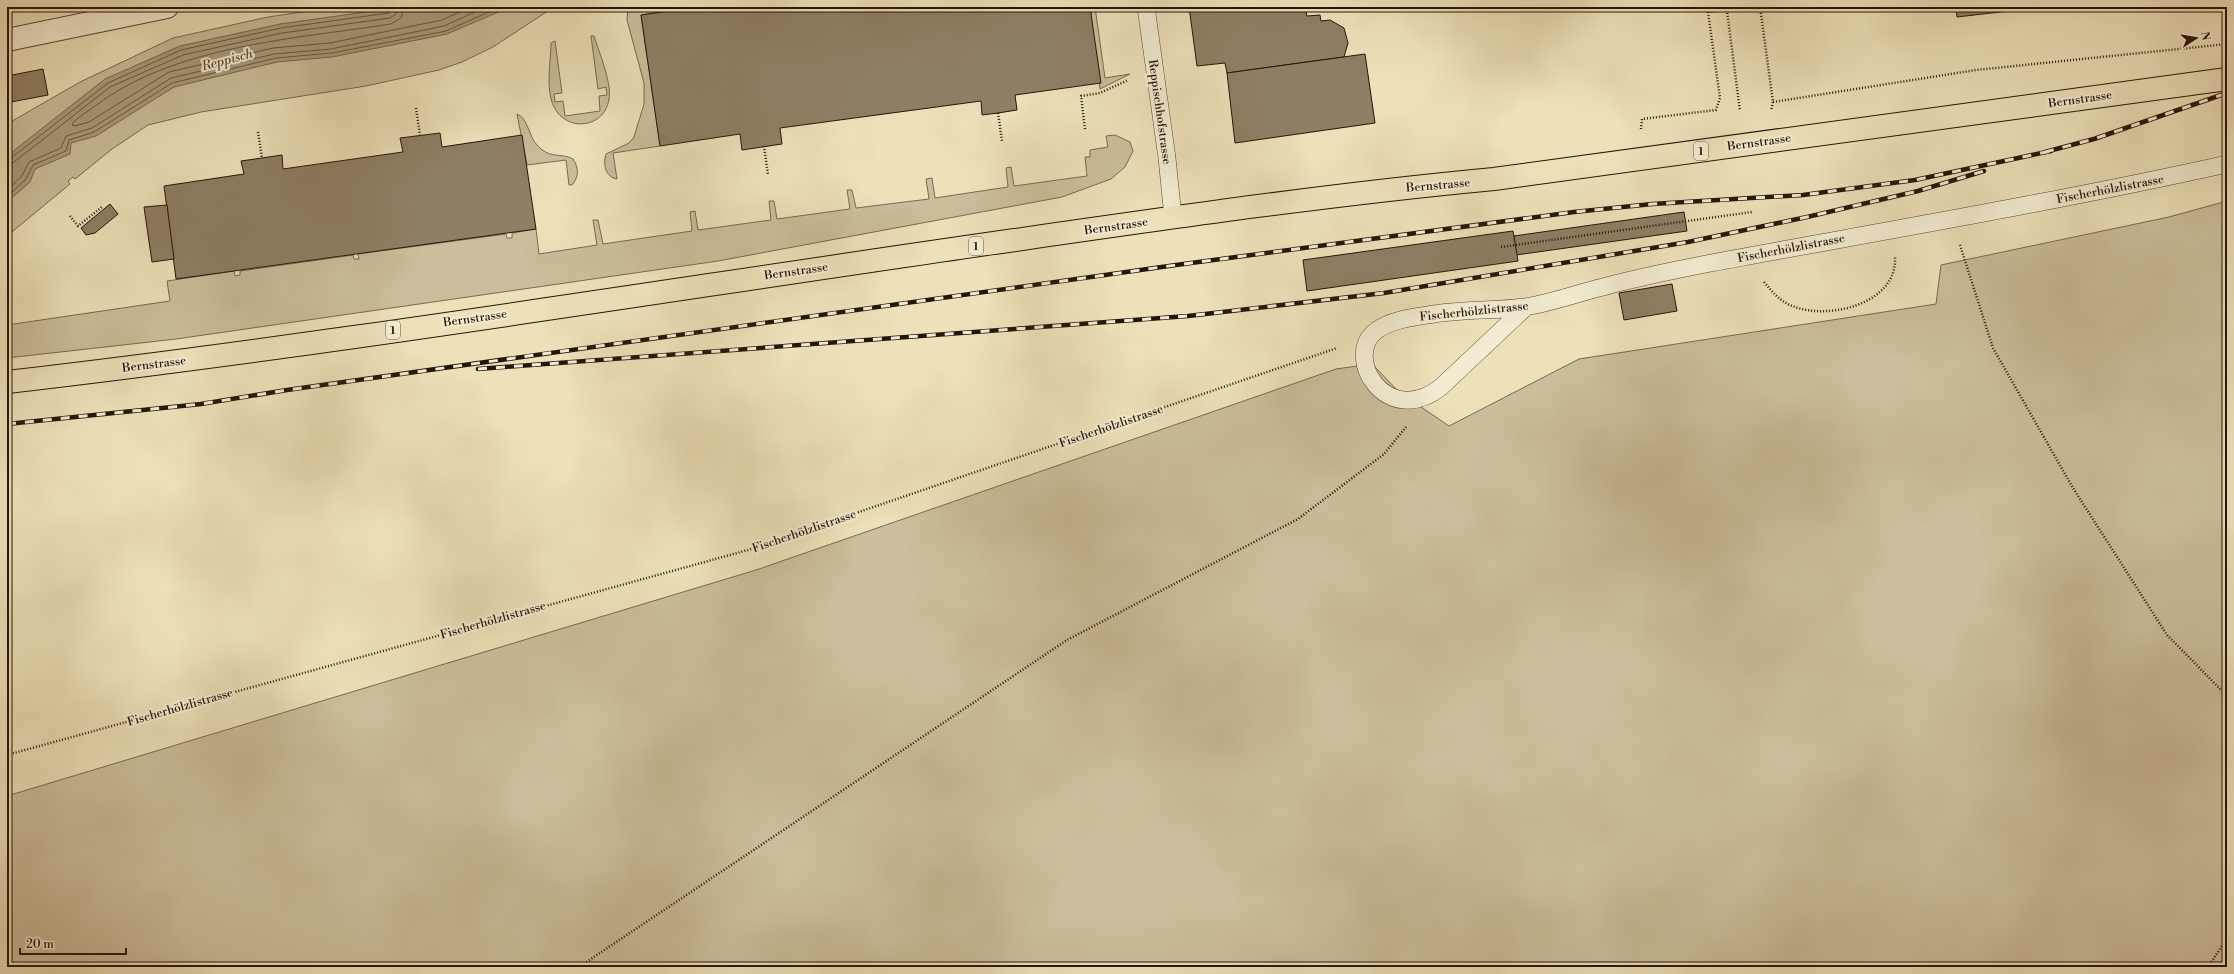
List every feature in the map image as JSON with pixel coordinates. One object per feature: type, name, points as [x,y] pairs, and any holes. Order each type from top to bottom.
[{"type":"main road","name":"Bernstrasse","points":[[7,382],[206,358],[1173,217],[1386,189],[1494,179],[2227,79]]},
{"type":"street","points":[[7,40],[167,7]]},
{"type":"lane","name":"Reppischhofstrasse","points":[[1146,7],[1167,158],[1173,217]]},
{"type":"lane","name":"Fischerhölzlistrasse","points":[[1369,338],[1376,331],[1386,325],[1416,317],[1457,310],[1526,307],[1643,276],[1891,229],[1952,220],[2227,164]]},
{"type":"lane","points":[[1369,338],[1365,347],[1364,358],[1370,378],[1387,395],[1405,402],[1418,401],[1430,396],[1441,387],[1526,307]]},
{"type":"path","points":[[1728,7],[1727,11],[1740,111]]},
{"type":"path","points":[[1641,133],[1642,119],[1716,110],[1720,98],[1708,12],[1753,7]]},
{"type":"path","points":[[1760,7],[1773,102],[1976,70],[2227,44]]},
{"type":"path","points":[[1085,129],[1080,96],[1100,93],[1131,78],[1155,75]]},
{"type":"path","points":[[416,108],[420,135]]},
{"type":"path","points":[[998,113],[1002,141]]},
{"type":"path","points":[[258,132],[262,158]]},
{"type":"path","points":[[764,146],[768,175]]},
{"type":"path","points":[[70,216],[78,226],[102,207]]},
{"type":"path","points":[[1501,248],[1752,212]]},
{"type":"path","points":[[1952,220],[1992,348],[2042,435],[2073,488],[2167,635],[2227,696]]},
{"type":"path","points":[[1761,275],[1764,282],[1774,294],[1787,303],[1807,310],[1825,312],[1853,307],[1873,296],[1891,276],[1895,261],[1891,229]]},
{"type":"path","name":"Fischerhölzlistrasse","points":[[7,755],[748,550],[1369,338]]},
{"type":"path","points":[[579,967],[1067,640],[1298,519],[1384,454],[1404,431],[1418,401]]},
{"type":"path","points":[[2208,967],[2227,938]]},
{"type":"shaded area","points":[[336,7],[554,7],[493,47],[462,62],[439,70],[366,86],[201,112],[148,125],[112,149],[75,179],[73,177],[68,181],[70,184],[7,236],[7,124],[80,82],[173,38],[268,17]]},
{"type":"shaded area","points":[[628,7],[647,7],[648,9],[697,7],[641,15],[660,146],[613,153],[617,179],[613,178],[607,173],[605,166],[606,154],[629,143],[634,137],[644,104],[644,83],[627,20]]},
{"type":"shaded area","points":[[1090,7],[1095,7],[1105,78],[1130,74],[1100,89]]},
{"type":"shaded area","points":[[591,36],[594,36],[609,85],[609,99],[606,109],[601,116],[585,124],[576,124],[568,121],[560,115],[551,100],[549,75],[551,43],[555,41],[562,93],[554,94],[555,102],[563,101],[565,116],[600,111],[599,96],[607,95],[606,87],[598,89]]},
{"type":"shaded area","points":[[517,114],[524,119],[534,142],[542,150],[547,153],[573,159],[576,166],[577,176],[572,185],[569,185],[566,160],[527,165]]},
{"type":"shaded area","points":[[1115,135],[1130,142],[1133,151],[1125,167],[1111,179],[1062,197],[718,261],[176,339],[7,358],[7,325],[170,301],[167,281],[234,271],[235,276],[240,275],[240,271],[353,255],[354,259],[359,259],[358,254],[506,234],[507,238],[512,238],[512,233],[536,229],[539,254],[597,245],[593,220],[598,220],[603,244],[692,231],[690,212],[695,211],[698,230],[771,220],[769,201],[774,201],[777,219],[850,209],[847,190],[852,190],[856,208],[929,199],[926,179],[932,178],[935,198],[1008,187],[1006,168],[1011,167],[1014,186],[1087,176],[1085,157],[1090,157],[1090,150],[1108,147],[1106,136]]},
{"type":"shaded area","points":[[2227,201],[2227,967],[7,967],[7,796],[756,570],[1336,369],[1372,364],[1399,392],[1449,426],[1579,359],[1936,304],[1941,265],[2169,217]]},
{"type":"water","name":"Reppisch","points":[[401,7],[510,7],[447,34],[332,57],[277,62],[174,87],[96,136],[71,143],[70,154],[35,169],[30,182],[7,202],[7,156],[105,79],[180,46],[280,24]]},
{"type":"building","points":[[697,7],[1090,7],[1101,83],[1015,95],[1017,110],[998,113],[982,115],[981,101],[780,128],[782,144],[742,150],[740,134],[660,146],[641,15]]},
{"type":"building","points":[[1189,7],[1305,7],[1307,16],[1320,15],[1321,21],[1330,20],[1344,28],[1348,43],[1344,57],[1227,73],[1225,63],[1197,66]]},
{"type":"building","points":[[1956,7],[2043,7],[1957,17]]},
{"type":"building","points":[[1365,54],[1375,123],[1235,143],[1227,73]]},
{"type":"building","points":[[43,69],[48,95],[11,102],[7,76]]},
{"type":"building","points":[[440,133],[442,147],[522,135],[536,229],[176,279],[164,186],[244,174],[241,161],[282,155],[283,169],[403,152],[400,138]]},
{"type":"building","points":[[110,204],[118,214],[95,233],[86,235],[81,228]]},
{"type":"building","points":[[167,205],[174,259],[152,262],[144,207]]},
{"type":"building","points":[[1684,212],[1687,231],[1516,255],[1514,236]]},
{"type":"building","points":[[1513,231],[1518,261],[1307,291],[1303,260]]},
{"type":"building","points":[[1672,284],[1677,311],[1624,320],[1619,293]]},
{"type":"railway","points":[[2045,152],[2094,139],[2227,93]]},
{"type":"railway","points":[[7,424],[201,404],[287,390],[1176,265],[1574,212],[1652,204],[1803,195],[1915,180],[2051,151]]},
{"type":"railway","points":[[478,369],[1188,316],[1384,293],[1688,242],[1807,217],[1918,191],[1984,171]]}]
